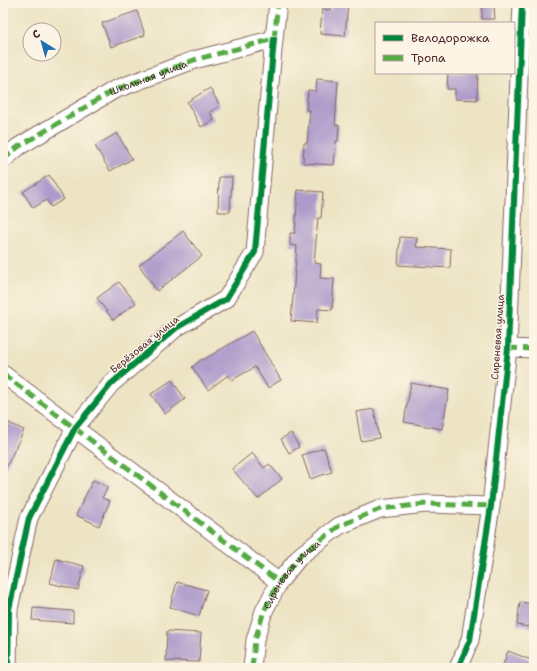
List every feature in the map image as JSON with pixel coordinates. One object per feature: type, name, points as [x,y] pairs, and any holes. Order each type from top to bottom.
[{"type":"street","points":[[274,39],[278,3]]},
{"type":"street","name":"Сиреневая улица","points":[[458,668],[470,640],[491,506],[508,348],[522,3]]},
{"type":"street","name":"Школьная улица","points":[[3,160],[18,147],[114,90],[194,60],[274,39]]},
{"type":"street","name":"Берёзовая улица","points":[[8,668],[9,609],[29,518],[75,428],[111,384],[176,328],[226,299],[255,252],[274,39]]},
{"type":"street","points":[[508,348],[534,349]]},
{"type":"street","points":[[3,374],[279,582]]},
{"type":"street","name":"Сиреневая улица","points":[[252,668],[254,640],[264,611],[279,582],[301,555],[339,526],[380,509],[426,504],[491,506]]},
{"type":"building","points":[[331,3],[348,3],[345,36],[320,34],[322,9],[331,10]]},
{"type":"building","points":[[482,7],[494,7],[495,19],[482,19]]},
{"type":"building","points":[[137,11],[145,35],[111,47],[102,23]]},
{"type":"building","points":[[448,74],[478,74],[477,100],[455,99],[455,89],[447,89]]},
{"type":"building","points":[[317,79],[338,81],[335,125],[339,125],[334,165],[303,163],[304,143],[307,143],[310,110],[306,110],[308,90],[316,91]]},
{"type":"building","points":[[210,88],[220,106],[210,112],[214,120],[201,127],[187,102]]},
{"type":"building","points":[[117,133],[132,159],[110,171],[95,146]]},
{"type":"building","points":[[49,175],[64,199],[51,207],[47,200],[33,208],[23,192]]},
{"type":"building","points":[[219,177],[232,177],[230,212],[218,212]]},
{"type":"building","points":[[298,190],[323,192],[321,218],[318,218],[314,263],[321,264],[320,278],[334,279],[332,310],[318,309],[317,323],[291,321],[297,246],[290,245],[290,233],[295,233]]},
{"type":"building","points":[[183,231],[202,256],[157,291],[139,265]]},
{"type":"building","points":[[400,237],[417,238],[416,247],[451,249],[450,268],[398,265]]},
{"type":"building","points":[[119,282],[136,303],[113,320],[97,298]]},
{"type":"building","points":[[252,331],[281,380],[268,388],[255,367],[232,380],[228,375],[208,390],[192,367],[202,359],[203,360]]},
{"type":"building","points":[[172,380],[185,399],[165,414],[151,394]]},
{"type":"building","points":[[411,383],[449,390],[442,429],[404,422]]},
{"type":"building","points":[[374,409],[379,438],[361,441],[356,412]]},
{"type":"building","points":[[3,420],[24,430],[3,474]]},
{"type":"building","points":[[291,433],[299,447],[289,453],[281,439]]},
{"type":"building","points":[[324,448],[332,472],[310,479],[302,455]]},
{"type":"building","points":[[252,453],[264,468],[269,464],[282,479],[258,499],[232,469]]},
{"type":"building","points":[[93,480],[108,487],[102,498],[110,501],[99,526],[76,515]]},
{"type":"building","points":[[56,559],[84,566],[78,590],[50,583]]},
{"type":"building","points":[[177,582],[207,590],[199,616],[170,607]]},
{"type":"building","points":[[520,602],[534,604],[534,628],[517,625]]},
{"type":"building","points":[[33,608],[73,611],[73,623],[32,620]]},
{"type":"building","points":[[167,631],[201,633],[199,662],[166,661]]},
{"type":"building","points":[[508,651],[534,661],[534,668],[502,668]]},
{"type":"marked path","points":[[3,160],[18,147],[114,90],[194,60],[274,39],[278,3]]},
{"type":"marked path","points":[[508,348],[534,349]]},
{"type":"marked path","points":[[3,374],[279,582]]},
{"type":"marked path","points":[[252,668],[255,640],[264,611],[279,582],[301,555],[339,526],[380,509],[426,504],[491,506]]},
{"type":"cycle path","points":[[458,668],[470,640],[491,506],[508,348],[522,3]]},
{"type":"cycle path","points":[[8,668],[9,609],[29,518],[75,428],[111,384],[176,328],[226,299],[255,252],[274,39]]}]
